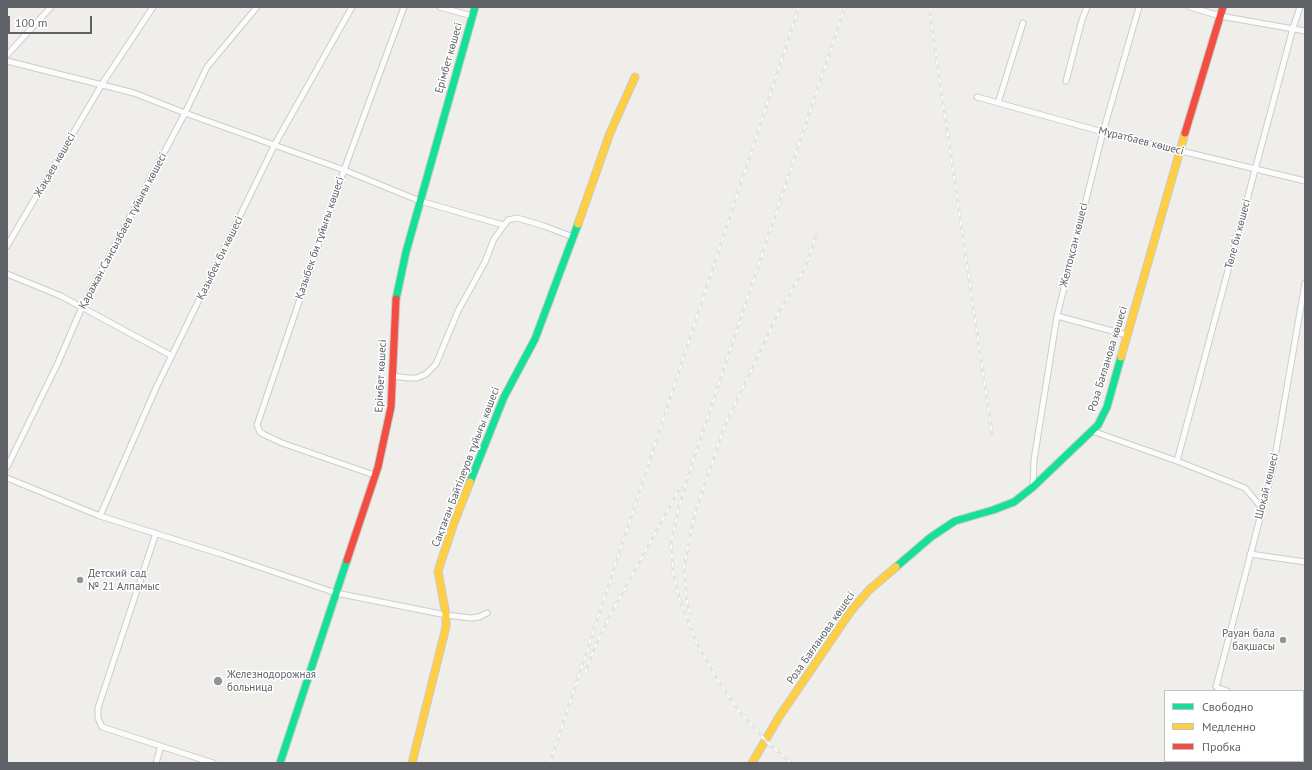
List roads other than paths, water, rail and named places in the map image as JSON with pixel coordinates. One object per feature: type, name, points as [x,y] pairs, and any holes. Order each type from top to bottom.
[{"type":"street","points":[[7,55],[50,7]]},
{"type":"street","name":"Жақаев көшесі","points":[[7,246],[102,84],[153,7]]},
{"type":"street","name":"Қаражан Сансызбаев тұйығы көшесі","points":[[7,467],[57,365],[82,307],[185,113],[207,67],[257,7]]},
{"type":"street","name":"Қазыбек би көшесі","points":[[100,516],[153,395],[275,144],[352,7]]},
{"type":"street","name":"Қазыбек би тұйығы көшесі","points":[[374,475],[265,435],[260,432],[257,425],[344,170],[404,7]]},
{"type":"street","points":[[440,7],[472,16]]},
{"type":"street","name":"Ерімбет көшесі","points":[[280,763],[385,438],[391,407],[395,304],[406,252],[474,7]]},
{"type":"street","points":[[1066,80],[1082,20],[1087,7]]},
{"type":"street","name":"Желтоқсан көшесі","points":[[1033,487],[1034,460],[1056,316],[1103,132],[1138,7]]},
{"type":"street","points":[[1190,7],[1220,16],[1305,31]]},
{"type":"street","name":"Роза Бағланова көшесі","points":[[752,763],[779,718],[824,650],[851,611],[869,590],[931,537],[955,521],[1014,502],[1033,487],[1098,425],[1107,407],[1223,7]]},
{"type":"street","name":"Төле би көшесі","points":[[1177,461],[1300,7]]},
{"type":"street","points":[[998,103],[1023,22]]},
{"type":"street","points":[[7,61],[134,93],[185,113],[344,170],[420,202],[504,225]]},
{"type":"street","name":"Сақтаған Байтілеуов тұйығы көшесі","points":[[412,763],[446,626],[446,615],[438,571],[454,523],[504,397],[535,339],[610,133],[635,77]]},
{"type":"street","name":"Мұратбаев көшесі","points":[[977,97],[1103,132],[1305,181]]},
{"type":"street","points":[[393,376],[417,378],[426,374],[436,364],[458,311],[485,262],[494,239],[508,220],[517,218],[573,237]]},
{"type":"street","points":[[7,274],[61,296],[172,356]]},
{"type":"street","name":"Шоқай көшесі","points":[[1224,690],[1216,687],[1273,468],[1305,283]]},
{"type":"street","points":[[1056,316],[1127,335]]},
{"type":"street","points":[[1092,431],[1177,461],[1245,488],[1262,508]]},
{"type":"street","points":[[7,478],[100,516],[156,533],[336,593],[446,615],[471,618],[479,617],[487,612]]},
{"type":"street","points":[[156,533],[98,708],[98,718],[102,727],[213,763]]},
{"type":"street","points":[[1250,554],[1305,562]]},
{"type":"street","points":[[156,763],[161,746]]},
{"type":"railway","points":[[550,763],[799,7]]},
{"type":"railway","points":[[791,763],[766,741],[739,711],[717,679],[697,644],[680,601],[673,572],[671,542],[679,507],[691,467],[845,7]]},
{"type":"railway","points":[[931,7],[930,14],[992,434]]},
{"type":"railway","points":[[690,613],[687,602],[684,567],[695,513],[725,425],[778,314],[805,268],[816,236]]},
{"type":"railway","points":[[585,673],[594,649],[612,612],[680,488]]},
{"type":"place","name":"Детский сад № 21 Алпамыс","points":[[80,580]]},
{"type":"place","name":"Рауан бала бақшасы","points":[[1283,640]]},
{"type":"place","name":"Железнодорожная больница","points":[[218,681]]}]
